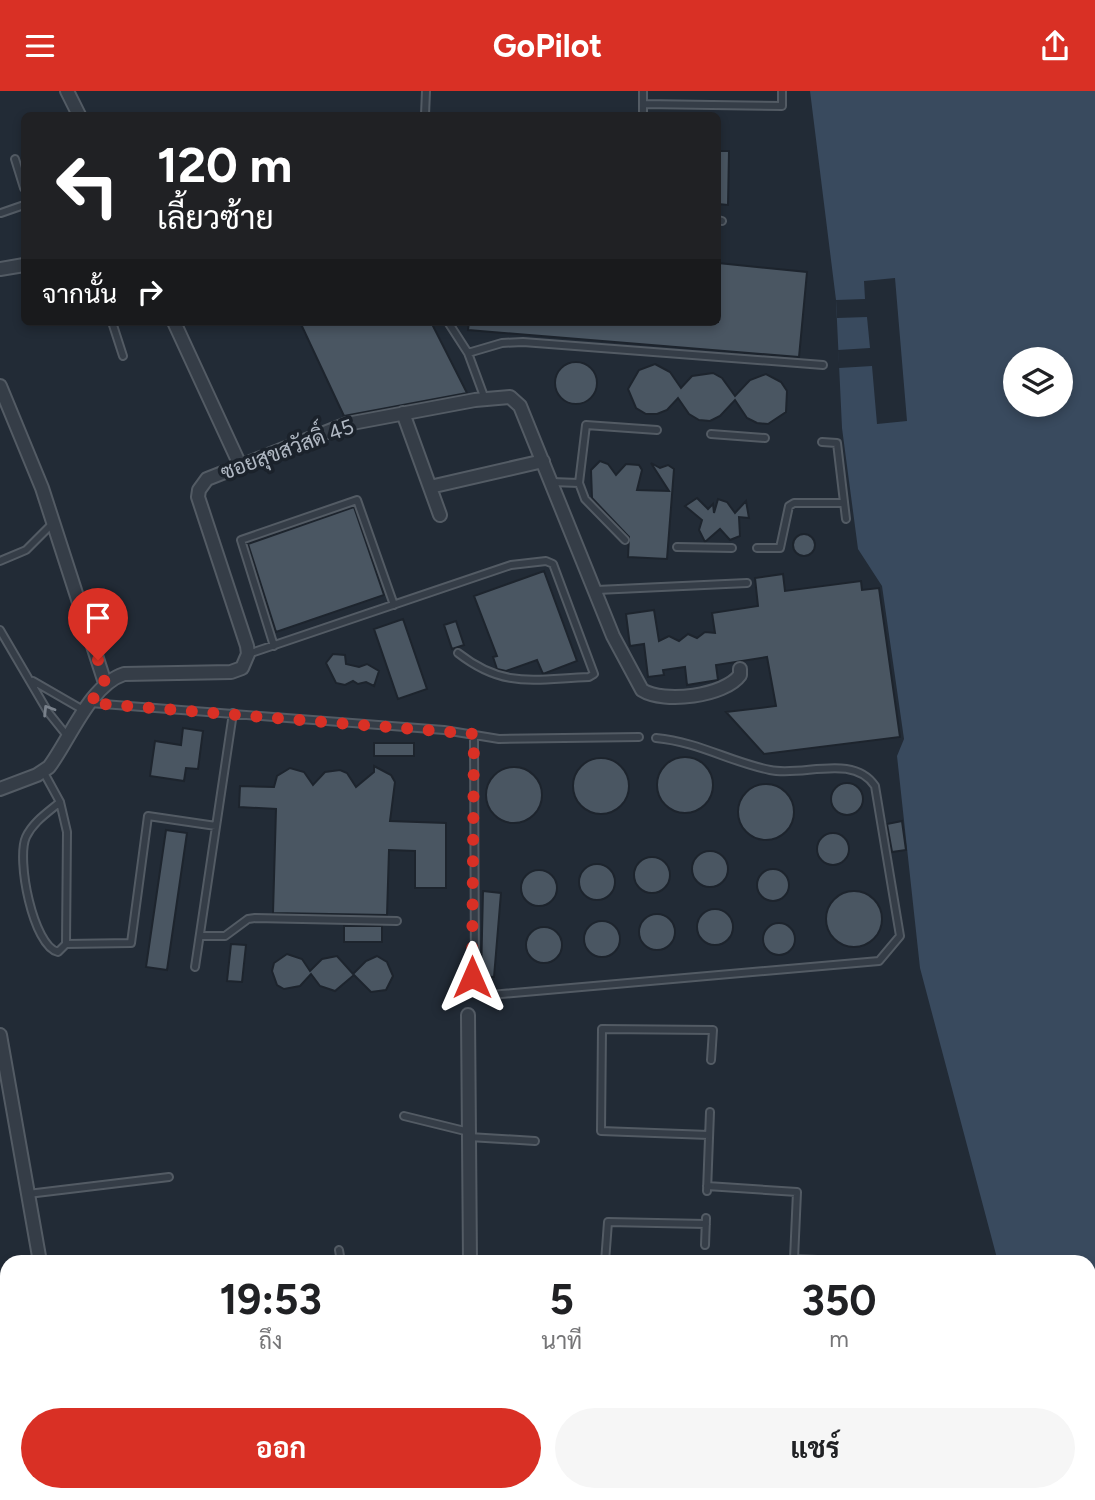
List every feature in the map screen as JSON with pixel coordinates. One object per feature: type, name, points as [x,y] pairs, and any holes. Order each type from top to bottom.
[{"type":"street","points":[[67,91],[78,112]]},
{"type":"street","points":[[0,269],[21,266]]},
{"type":"street","points":[[176,326],[240,465]]},
{"type":"street","points":[[0,386],[54,522],[105,683]]},
{"type":"street","name":"ซอยสุขสวัสดิ์ 45","points":[[248,654],[198,497],[199,490],[207,479],[347,424],[485,399],[510,397],[516,400],[543,461],[597,590],[613,636],[642,690],[649,694],[674,697],[728,687],[740,674],[740,669]]},
{"type":"street","points":[[402,413],[440,515]]},
{"type":"street","points":[[430,487],[543,461]]},
{"type":"street","points":[[0,789],[43,771],[105,683],[124,674],[231,672],[242,668],[248,654]]},
{"type":"street","points":[[468,1015],[470,1255]]},
{"type":"street","points":[[0,1035],[39,1255]]},
{"type":"lane","points":[[425,112],[426,91]]},
{"type":"lane","points":[[643,91],[643,112]]},
{"type":"lane","points":[[643,104],[782,106],[782,91]]},
{"type":"lane","points":[[15,159],[21,178]]},
{"type":"lane","points":[[1,212],[21,206]]},
{"type":"lane","points":[[113,326],[123,356]]},
{"type":"lane","points":[[451,326],[468,353],[485,399]]},
{"type":"lane","points":[[468,353],[502,343],[523,342],[823,365]]},
{"type":"lane","points":[[625,540],[585,499],[579,483],[586,425],[657,430]]},
{"type":"lane","points":[[711,434],[765,438]]},
{"type":"lane","points":[[822,442],[837,443],[846,519]]},
{"type":"lane","points":[[552,482],[579,483]]},
{"type":"lane","points":[[274,646],[241,541],[357,500],[394,605]]},
{"type":"lane","points":[[757,548],[780,548],[789,506],[794,503],[844,503]]},
{"type":"lane","points":[[0,561],[26,550],[54,522]]},
{"type":"lane","points":[[677,547],[732,548]]},
{"type":"lane","points":[[248,654],[511,565],[546,561],[553,564],[594,674],[589,677],[508,680],[479,669],[458,653]]},
{"type":"lane","points":[[597,590],[747,583]]},
{"type":"lane","points":[[1,634],[32,680],[48,712],[68,737]]},
{"type":"lane","points":[[32,680],[88,707],[233,713],[474,734],[499,739],[639,737]]},
{"type":"lane","points":[[195,967],[233,713]]},
{"type":"lane","points":[[474,734],[475,983]]},
{"type":"lane","points":[[481,992],[491,995],[879,961],[900,936],[875,786],[867,773],[852,769],[771,771],[685,741],[656,738]]},
{"type":"lane","points":[[43,771],[60,802],[66,832],[66,944],[63,951],[52,950],[38,930],[31,909],[22,852],[24,840],[33,825],[60,802]]},
{"type":"lane","points":[[66,944],[131,943],[148,816],[216,826]]},
{"type":"lane","points":[[200,936],[225,936],[248,919],[255,918],[397,921]]},
{"type":"lane","points":[[709,1135],[601,1131],[602,1029],[713,1030],[711,1060]]},
{"type":"lane","points":[[710,1112],[707,1189],[796,1192],[794,1255]]},
{"type":"lane","points":[[404,1116],[469,1135],[535,1141]]},
{"type":"lane","points":[[28,1193],[169,1177]]},
{"type":"lane","points":[[606,1255],[608,1222],[706,1221],[705,1245]]},
{"type":"lane","points":[[339,1250],[340,1255]]},
{"type":"water","points":[[810,91],[1095,91],[1095,1255],[996,1255],[920,968],[897,756],[904,739],[882,586],[858,549],[842,428],[836,300]]},
{"type":"pier","points":[[895,278],[907,421],[877,424],[872,366],[839,368],[838,350],[870,348],[867,317],[837,318],[836,300],[865,299],[864,281]]},
{"type":"building","points":[[721,151],[729,151],[728,205],[721,204]]},
{"type":"building","points":[[721,263],[807,272],[799,357],[468,330],[468,326],[721,326]]},
{"type":"building","points":[[302,326],[433,326],[467,393],[344,416]]},
{"type":"building","points":[[576,362],[591,368],[597,383],[591,398],[576,404],[561,398],[555,383],[561,368]]},
{"type":"building","points":[[655,364],[670,372],[681,388],[692,376],[713,373],[722,378],[735,396],[750,380],[766,374],[781,382],[787,391],[786,412],[768,424],[757,423],[747,418],[735,400],[720,416],[710,421],[699,420],[689,414],[678,398],[667,410],[646,414],[636,408],[628,389],[639,370]]},
{"type":"building","points":[[600,461],[608,464],[616,475],[626,464],[639,465],[642,470],[637,490],[669,491],[651,463],[660,468],[668,465],[674,469],[667,559],[628,557],[629,537],[592,498],[591,470]]},
{"type":"building","points":[[697,498],[708,509],[713,504],[714,513],[718,499],[727,502],[735,513],[746,501],[749,518],[739,517],[740,536],[730,540],[720,529],[705,542],[699,530],[702,520],[685,506]]},
{"type":"building","points":[[354,507],[384,595],[276,632],[248,544]]},
{"type":"building","points":[[804,534],[814,541],[815,545],[808,555],[804,556],[794,549],[793,545],[800,535]]},
{"type":"building","points":[[544,571],[577,661],[543,674],[537,660],[506,671],[497,669],[493,657],[497,656],[474,596]]},
{"type":"building","points":[[783,574],[785,591],[861,581],[862,590],[879,588],[900,737],[764,754],[726,712],[776,706],[767,657],[716,665],[718,680],[687,685],[685,667],[663,670],[664,675],[648,677],[644,644],[630,646],[626,614],[654,610],[659,641],[669,636],[679,641],[688,634],[697,638],[705,632],[715,633],[712,613],[758,606],[755,578]]},
{"type":"building","points":[[403,619],[427,689],[398,699],[374,629]]},
{"type":"building","points":[[456,621],[464,645],[452,649],[444,625]]},
{"type":"building","points":[[333,654],[345,655],[346,664],[359,667],[367,664],[379,671],[374,686],[366,682],[358,684],[353,681],[345,685],[336,683],[326,663]]},
{"type":"building","points":[[183,728],[203,731],[198,769],[186,768],[184,781],[150,776],[155,741],[181,745]]},
{"type":"building","points":[[374,743],[414,743],[414,756],[374,756]]},
{"type":"building","points":[[685,757],[696,759],[705,765],[711,774],[711,796],[705,805],[696,811],[685,813],[674,811],[665,805],[659,796],[657,785],[659,774],[665,765],[674,759]]},
{"type":"building","points":[[601,758],[612,760],[621,766],[627,775],[627,797],[621,806],[612,812],[601,814],[590,812],[581,806],[575,797],[573,786],[575,775],[581,766],[590,760]]},
{"type":"building","points":[[374,766],[391,775],[395,782],[390,821],[446,823],[446,888],[415,888],[415,851],[389,850],[387,915],[273,913],[276,809],[239,807],[240,786],[274,787],[277,776],[290,768],[304,772],[313,785],[325,772],[340,770],[347,773],[356,787],[374,772]]},
{"type":"building","points":[[514,767],[525,769],[534,775],[540,784],[540,806],[534,815],[525,821],[514,823],[503,821],[494,815],[488,806],[486,795],[488,784],[494,775],[503,769]]},
{"type":"building","points":[[847,783],[858,788],[863,799],[858,810],[847,815],[836,810],[831,799],[836,788]]},
{"type":"building","points":[[766,784],[777,786],[786,792],[792,801],[792,823],[786,832],[777,838],[766,840],[755,838],[746,832],[740,823],[738,812],[740,801],[746,792],[755,786]]},
{"type":"building","points":[[902,821],[906,850],[892,852],[887,824]]},
{"type":"building","points":[[166,830],[187,833],[167,970],[146,967]]},
{"type":"building","points":[[833,833],[844,838],[849,849],[844,860],[833,865],[822,860],[817,849],[822,838]]},
{"type":"building","points":[[710,851],[723,856],[728,869],[723,882],[710,887],[697,882],[692,869],[697,856]]},
{"type":"building","points":[[652,857],[665,862],[670,875],[665,888],[652,893],[639,888],[634,875],[639,862]]},
{"type":"building","points":[[597,864],[610,869],[615,882],[610,895],[597,900],[584,895],[579,882],[584,869]]},
{"type":"building","points":[[773,869],[784,874],[789,885],[784,896],[773,901],[762,896],[757,885],[762,874]]},
{"type":"building","points":[[539,870],[552,875],[557,888],[552,901],[539,906],[526,901],[521,888],[526,875]]},
{"type":"building","points":[[483,891],[501,893],[494,977],[481,976]]},
{"type":"building","points":[[854,891],[869,896],[877,904],[882,919],[877,934],[869,942],[854,947],[839,942],[831,934],[826,919],[831,904],[839,896]]},
{"type":"building","points":[[715,909],[728,914],[733,927],[728,940],[715,945],[702,940],[697,927],[702,914]]},
{"type":"building","points":[[657,914],[670,919],[675,932],[670,945],[657,950],[644,945],[639,932],[644,919]]},
{"type":"building","points":[[602,921],[615,926],[620,939],[615,952],[602,957],[589,952],[584,939],[589,926]]},
{"type":"building","points":[[779,923],[790,928],[795,939],[790,950],[779,955],[768,950],[763,939],[768,928]]},
{"type":"building","points":[[344,926],[382,926],[382,942],[344,942]]},
{"type":"building","points":[[544,927],[557,932],[562,945],[557,958],[544,963],[531,958],[526,945],[531,932]]},
{"type":"building","points":[[231,944],[246,945],[242,982],[227,981]]},
{"type":"building","points":[[287,954],[302,959],[310,971],[322,959],[337,956],[354,975],[335,991],[320,986],[311,974],[300,986],[284,989],[277,985],[272,971],[274,963]]},
{"type":"building","points":[[377,956],[387,962],[393,976],[386,990],[371,992],[353,974],[366,961]]},
{"type":"route","points":[[98,660],[105,683],[90,703],[474,734],[472,977]]}]
